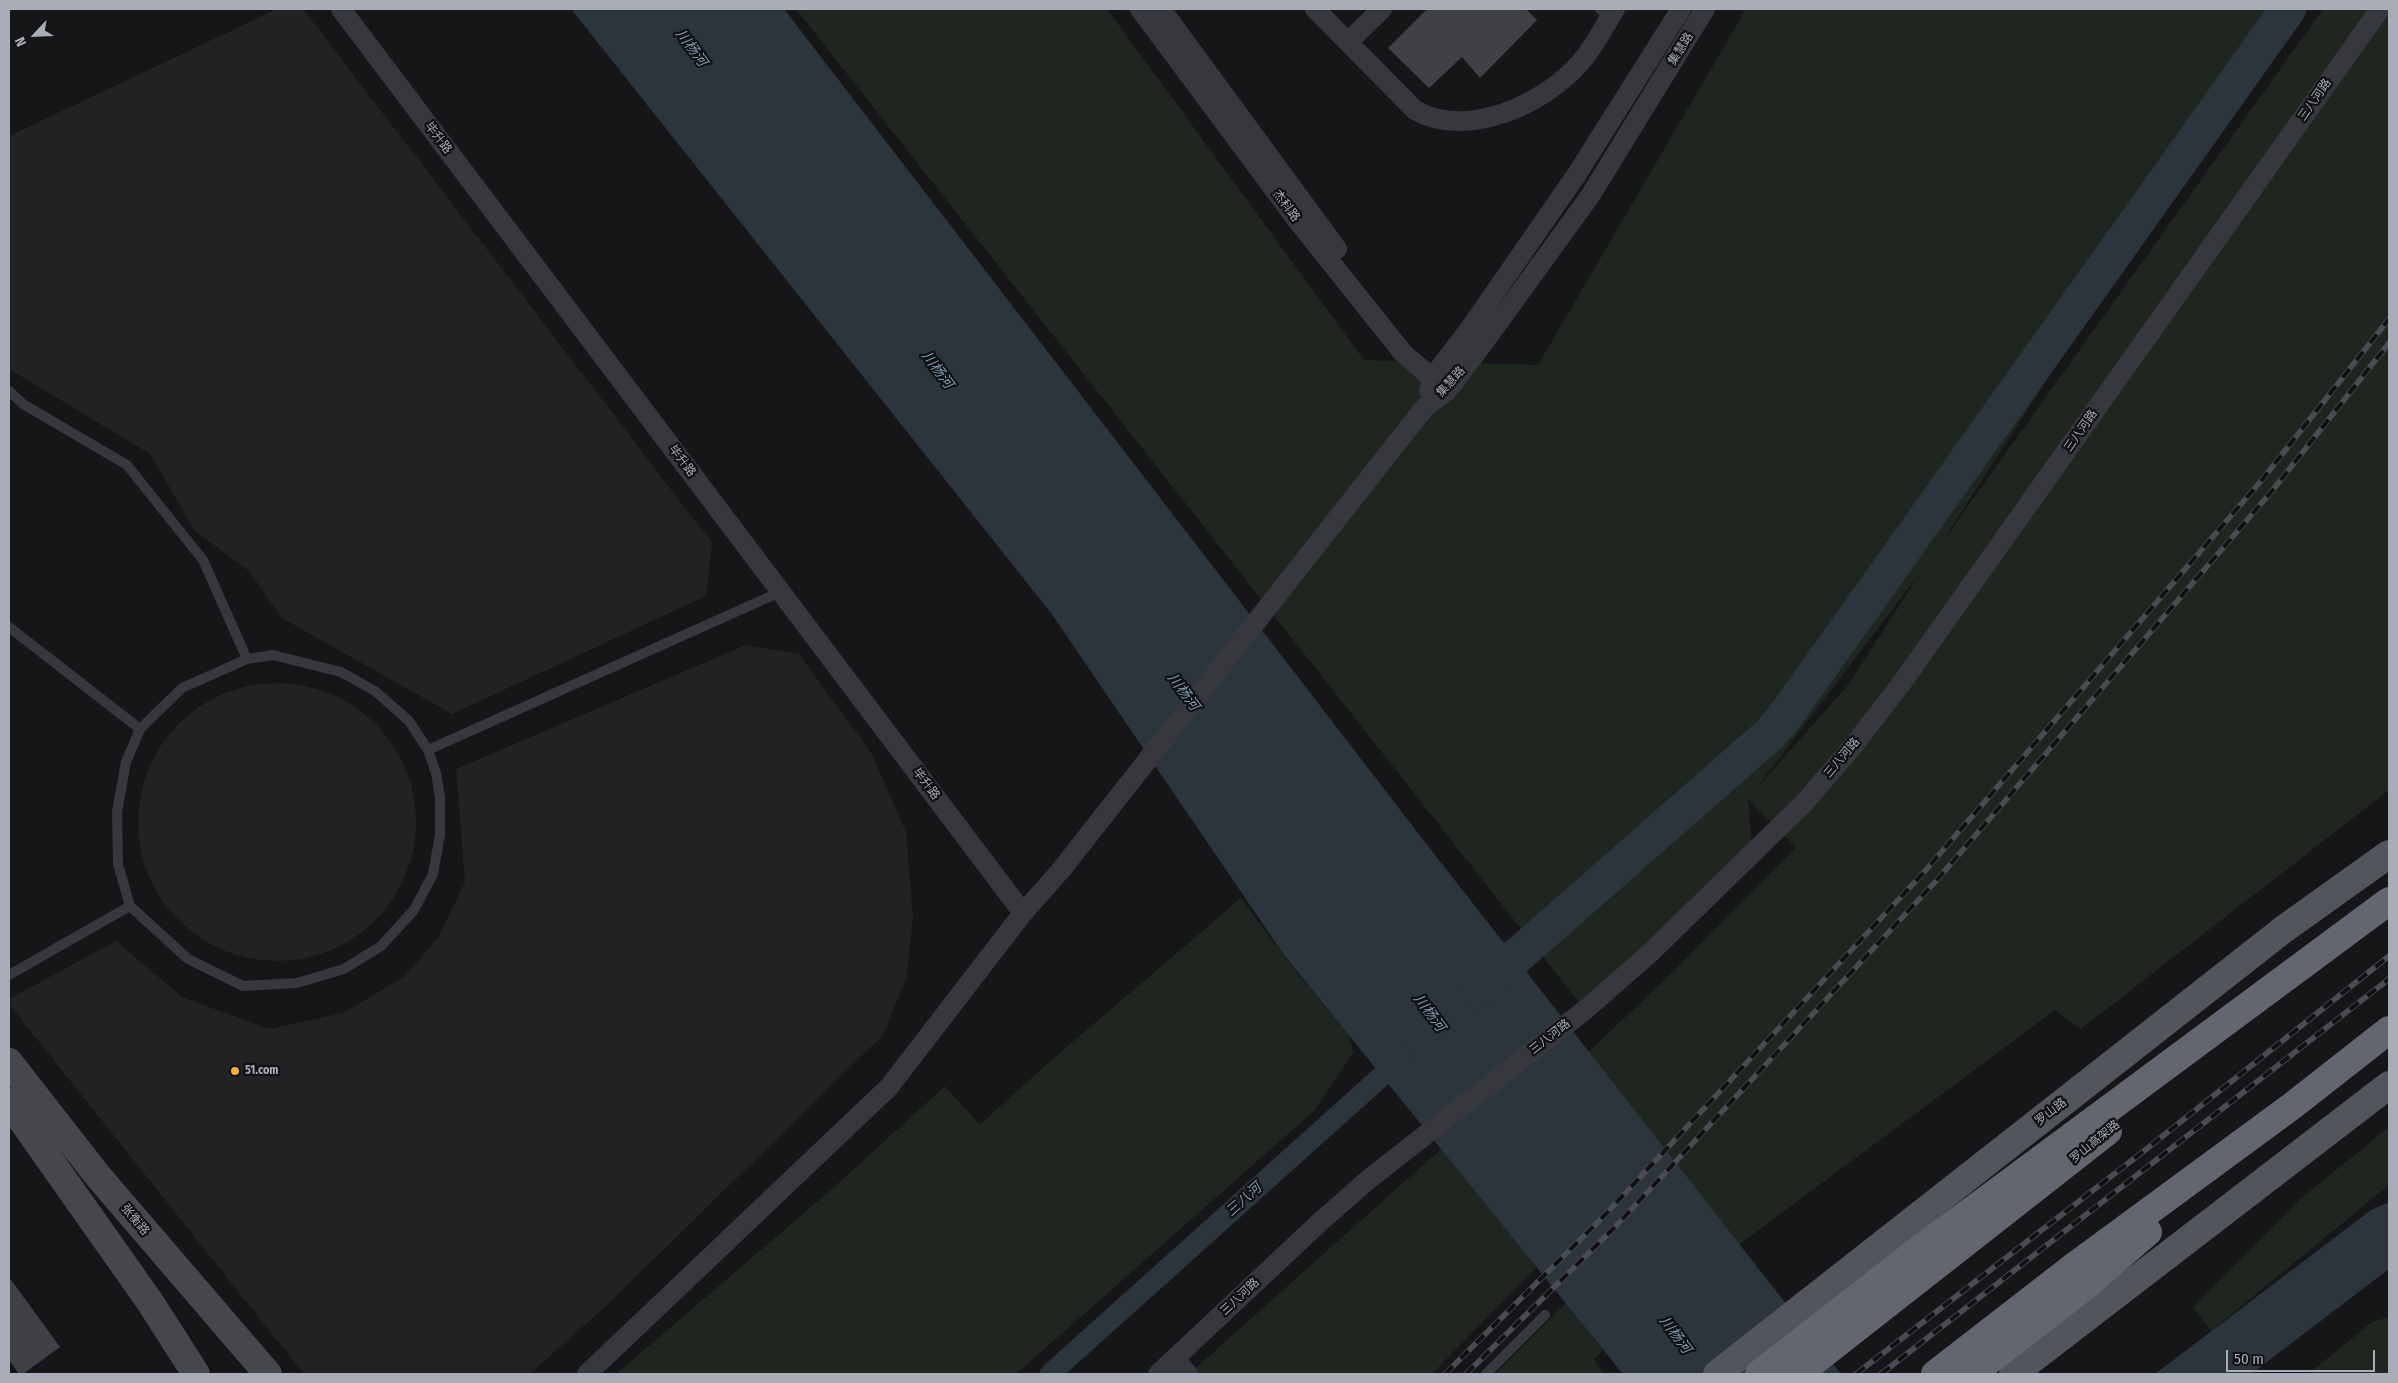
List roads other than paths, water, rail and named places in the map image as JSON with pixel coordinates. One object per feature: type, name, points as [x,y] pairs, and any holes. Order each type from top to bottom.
[{"type":"highway","points":[[1759,1374],[1925,1245],[2386,907]]},
{"type":"highway","name":"罗山高架路","points":[[1798,1374],[2022,1200],[2386,907]]},
{"type":"highway","points":[[1935,1374],[2073,1267],[2292,1106],[2389,1030]]},
{"type":"highway","points":[[1972,1374],[2087,1285],[2292,1106]]},
{"type":"main road","name":"罗山路","points":[[1717,1374],[2284,929],[2389,854]]},
{"type":"main road","name":"张衡路","points":[[9,1062],[98,1176],[268,1374]]},
{"type":"main road","points":[[2013,1374],[2389,1085]]},
{"type":"main road","points":[[9,1102],[139,1287],[196,1374]]},
{"type":"street","name":"毕升路","points":[[340,9],[1023,913]]},
{"type":"street","name":"杰科路","points":[[1140,9],[1296,220],[1404,353],[1443,380]]},
{"type":"street","name":"杰科路","points":[[1160,9],[1320,227],[1410,343],[1443,380]]},
{"type":"street","points":[[1315,9],[1415,110],[1436,118],[1476,119],[1502,114],[1525,105],[1546,93],[1579,64],[1592,47],[1608,12]]},
{"type":"street","points":[[1348,42],[1382,9]]},
{"type":"street","name":"集慧路","points":[[1023,913],[1062,870],[1303,566],[1426,407],[1443,380],[1471,327],[1577,174],[1681,9]]},
{"type":"street","name":"集慧路","points":[[1443,380],[1590,196],[1705,9]]},
{"type":"street","name":"三八河路","points":[[1158,1374],[1181,1367],[1320,1222],[1409,1147],[1585,1010],[1711,896],[1804,802],[1853,746],[1901,684],[2380,9]]},
{"type":"street","points":[[587,1374],[889,1087],[1023,913]]},
{"type":"lane","points":[[9,391],[23,404],[127,465],[203,560],[247,659]]},
{"type":"lane","points":[[428,750],[780,592]]},
{"type":"lane","points":[[9,628],[140,729]]},
{"type":"lane","points":[[273,655],[341,672],[375,691],[409,721],[428,750],[436,773],[440,797],[440,835],[433,874],[414,910],[381,946],[344,969],[297,983],[243,986],[188,959],[130,906],[118,864],[117,812],[126,762],[140,729],[182,688],[247,659],[273,655]]},
{"type":"lane","points":[[9,975],[130,906]]},
{"type":"lane","points":[[1486,1374],[1545,1315]]},
{"type":"water","name":"川杨河","points":[[571,9],[784,9],[1428,846],[1841,1374],[1623,1374],[1284,955],[1051,613]]},
{"type":"water","points":[[2389,1202],[2389,1269],[2251,1374],[2155,1374],[2371,1210]]},
{"type":"waterway","points":[[1477,991],[1770,734],[1783,719],[2288,9]]},
{"type":"waterway","name":"三八河","points":[[1050,1374],[1403,1057]]},
{"type":"railway","points":[[1445,1374],[1604,1216],[1925,871],[2261,481],[2389,319]]},
{"type":"railway","points":[[1466,1374],[1615,1227],[1936,881],[2272,491],[2389,343]]},
{"type":"railway","points":[[1856,1374],[2149,1147],[2389,956]]},
{"type":"railway","points":[[1881,1374],[2389,979]]},
{"type":"place","name":"51.com","points":[[235,1071]]}]
